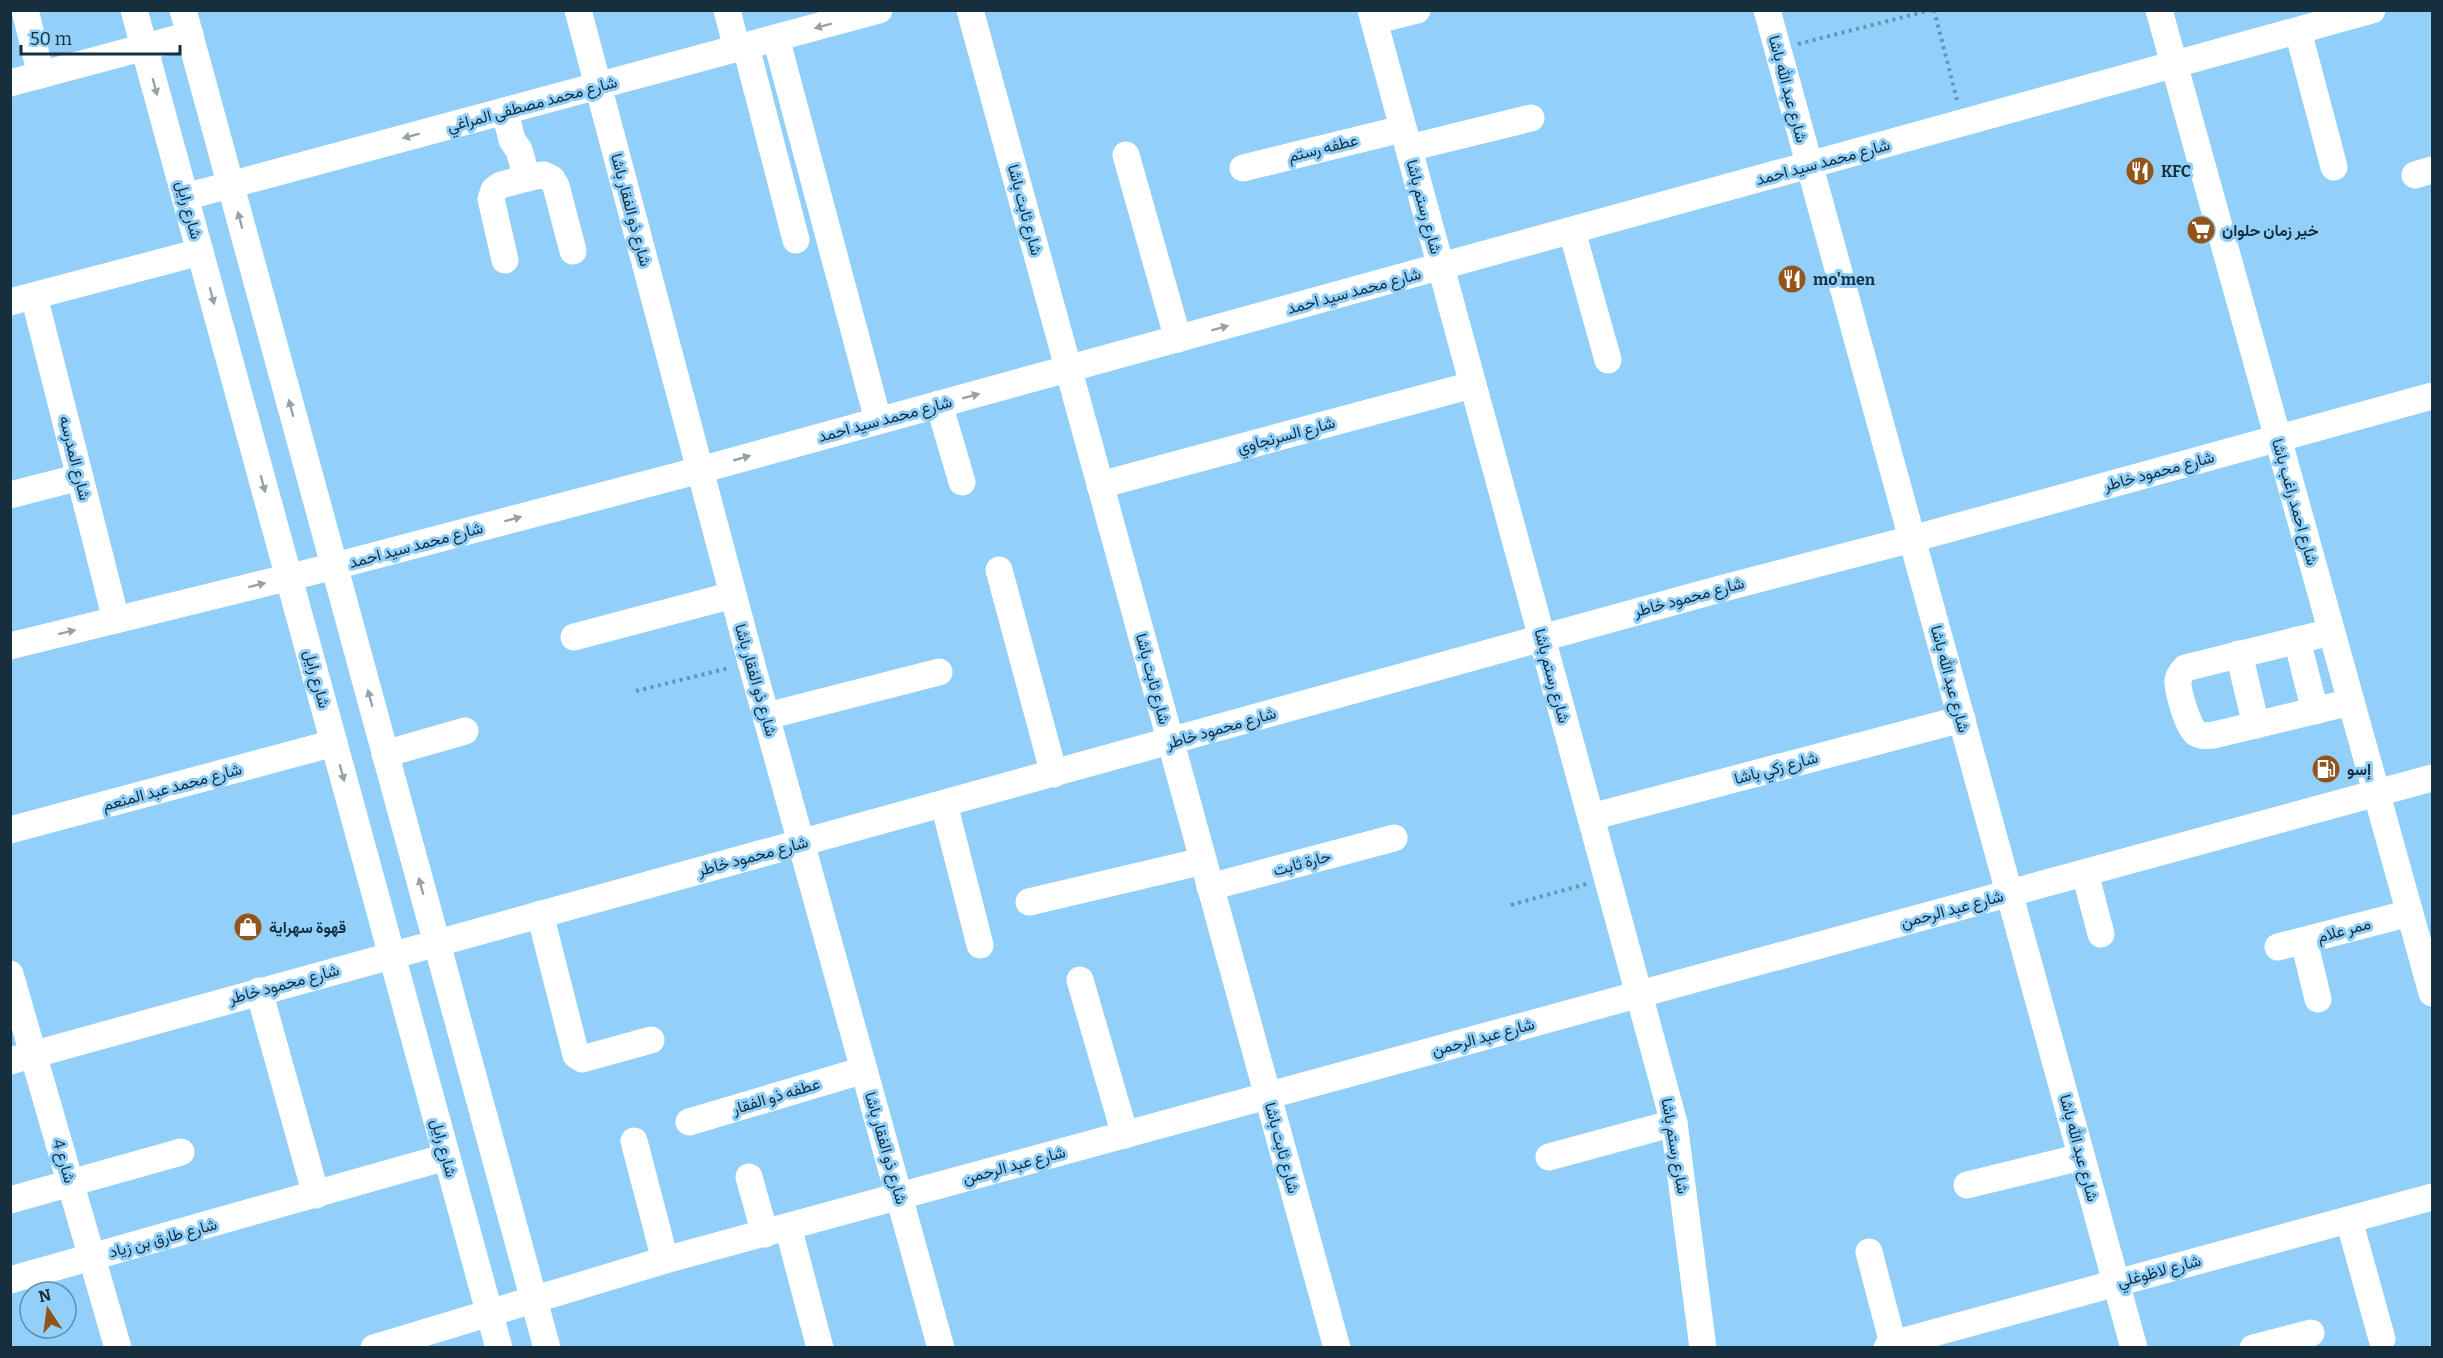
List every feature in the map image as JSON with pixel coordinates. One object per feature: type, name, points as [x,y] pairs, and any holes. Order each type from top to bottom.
[{"type":"street","points":[[24,10],[40,75]]},
{"type":"street","name":"شارع رايل","points":[[134,10],[498,1344]]},
{"type":"street","name":"شارع ذو الفقار باشا","points":[[578,10],[733,596],[941,1347]]},
{"type":"street","points":[[727,10],[741,48],[796,240]]},
{"type":"street","name":"شارع محمد مصطفى المراغي","points":[[185,197],[879,10]]},
{"type":"street","name":"شارع ثابت باشا","points":[[970,10],[1337,1347]]},
{"type":"street","points":[[1372,16],[1417,10]]},
{"type":"street","name":"شارع عبد الله باشا","points":[[1767,10],[2134,1347]]},
{"type":"street","name":"شارع احمد راغب باشا","points":[[2159,10],[2433,993]]},
{"type":"street","name":"شارع محمد سيد احمد","points":[[10,646],[335,566],[700,470],[2372,10]]},
{"type":"street","name":"شارع رستم باشا","points":[[1372,16],[1674,1123],[1703,1347]]},
{"type":"street","points":[[10,83],[144,47],[187,23],[544,1339],[498,1344]]},
{"type":"street","points":[[2298,31],[2334,168]]},
{"type":"street","points":[[776,38],[878,420]]},
{"type":"street","points":[[505,111],[513,143],[510,153],[522,180]]},
{"type":"street","name":"عطفه رستم","points":[[1243,168],[1531,118]]},
{"type":"street","points":[[1126,155],[1178,339]]},
{"type":"street","points":[[505,260],[491,199],[494,190],[501,185],[544,175],[552,179],[556,186],[573,251]]},
{"type":"street","points":[[1572,231],[1608,360]]},
{"type":"street","points":[[22,299],[200,252]]},
{"type":"street","name":"شارع المدرسه","points":[[22,299],[80,477],[116,620]]},
{"type":"street","name":"شارع السرنجاوي","points":[[1100,485],[1472,385]]},
{"type":"street","name":"شارع محمود خاطر","points":[[22,1058],[1542,638],[2433,396]]},
{"type":"street","points":[[939,404],[962,482]]},
{"type":"street","points":[[10,495],[80,477]]},
{"type":"street","points":[[999,570],[1054,774]]},
{"type":"street","points":[[574,637],[733,596]]},
{"type":"street","points":[[2331,632],[2186,668],[2180,674],[2178,682],[2189,726],[2196,733],[2205,736],[2214,735],[2351,702]]},
{"type":"street","points":[[2296,640],[2315,711]]},
{"type":"street","points":[[2239,654],[2256,725]]},
{"type":"street","points":[[766,716],[939,672]]},
{"type":"street","name":"شارع زكي باشا","points":[[1591,817],[1962,719]]},
{"type":"street","points":[[385,754],[465,731]]},
{"type":"street","name":"شارع محمد عبد المنعم","points":[[10,830],[334,743]]},
{"type":"street","name":"شارع عبد الرحمن","points":[[374,1347],[665,1260],[2433,778]]},
{"type":"street","points":[[944,804],[980,945]]},
{"type":"street","name":"حارة ثابت","points":[[1210,887],[1394,838]]},
{"type":"street","points":[[1029,902],[1203,861]]},
{"type":"street","points":[[2085,873],[2101,934]]},
{"type":"street","name":"ممر علام","points":[[2278,947],[2410,913]]},
{"type":"street","points":[[540,914],[576,1055],[582,1059],[651,1040]]},
{"type":"street","points":[[2304,941],[2318,999]]},
{"type":"street","name":"شارع 4","points":[[10,974],[22,1058],[71,1183],[118,1347]]},
{"type":"street","points":[[1080,980],[1125,1135]]},
{"type":"street","points":[[259,991],[316,1195]]},
{"type":"street","name":"عطفه ذو الفقار","points":[[689,1122],[864,1070]]},
{"type":"street","points":[[1549,1157],[1674,1123]]},
{"type":"street","points":[[634,1141],[665,1260]]},
{"type":"street","points":[[10,1200],[181,1152]]},
{"type":"street","name":"شارع طارق بن زياد","points":[[10,1280],[446,1157]]},
{"type":"street","points":[[1967,1185],[2082,1157]]},
{"type":"street","points":[[749,1178],[776,1230],[820,1347]]},
{"type":"street","name":"شارع لاظوغلي","points":[[1890,1346],[2433,1197]]},
{"type":"street","points":[[2349,1220],[2382,1339]]},
{"type":"street","points":[[1869,1252],[1890,1346]]},
{"type":"street","points":[[2253,1347],[2311,1333]]},
{"type":"path","points":[[1777,49],[1932,10],[1963,124]]},
{"type":"path","points":[[636,691],[751,662]]},
{"type":"path","points":[[1512,904],[1607,878]]},
{"type":"place","name":"KFC","points":[[2140,171]]},
{"type":"place","name":"خير زمان حلوان","points":[[2201,230]]},
{"type":"place","name":"mo'men","points":[[1792,279]]},
{"type":"place","name":"إسو","points":[[2326,769]]},
{"type":"place","name":"قهوة سهراية","points":[[248,927]]}]
